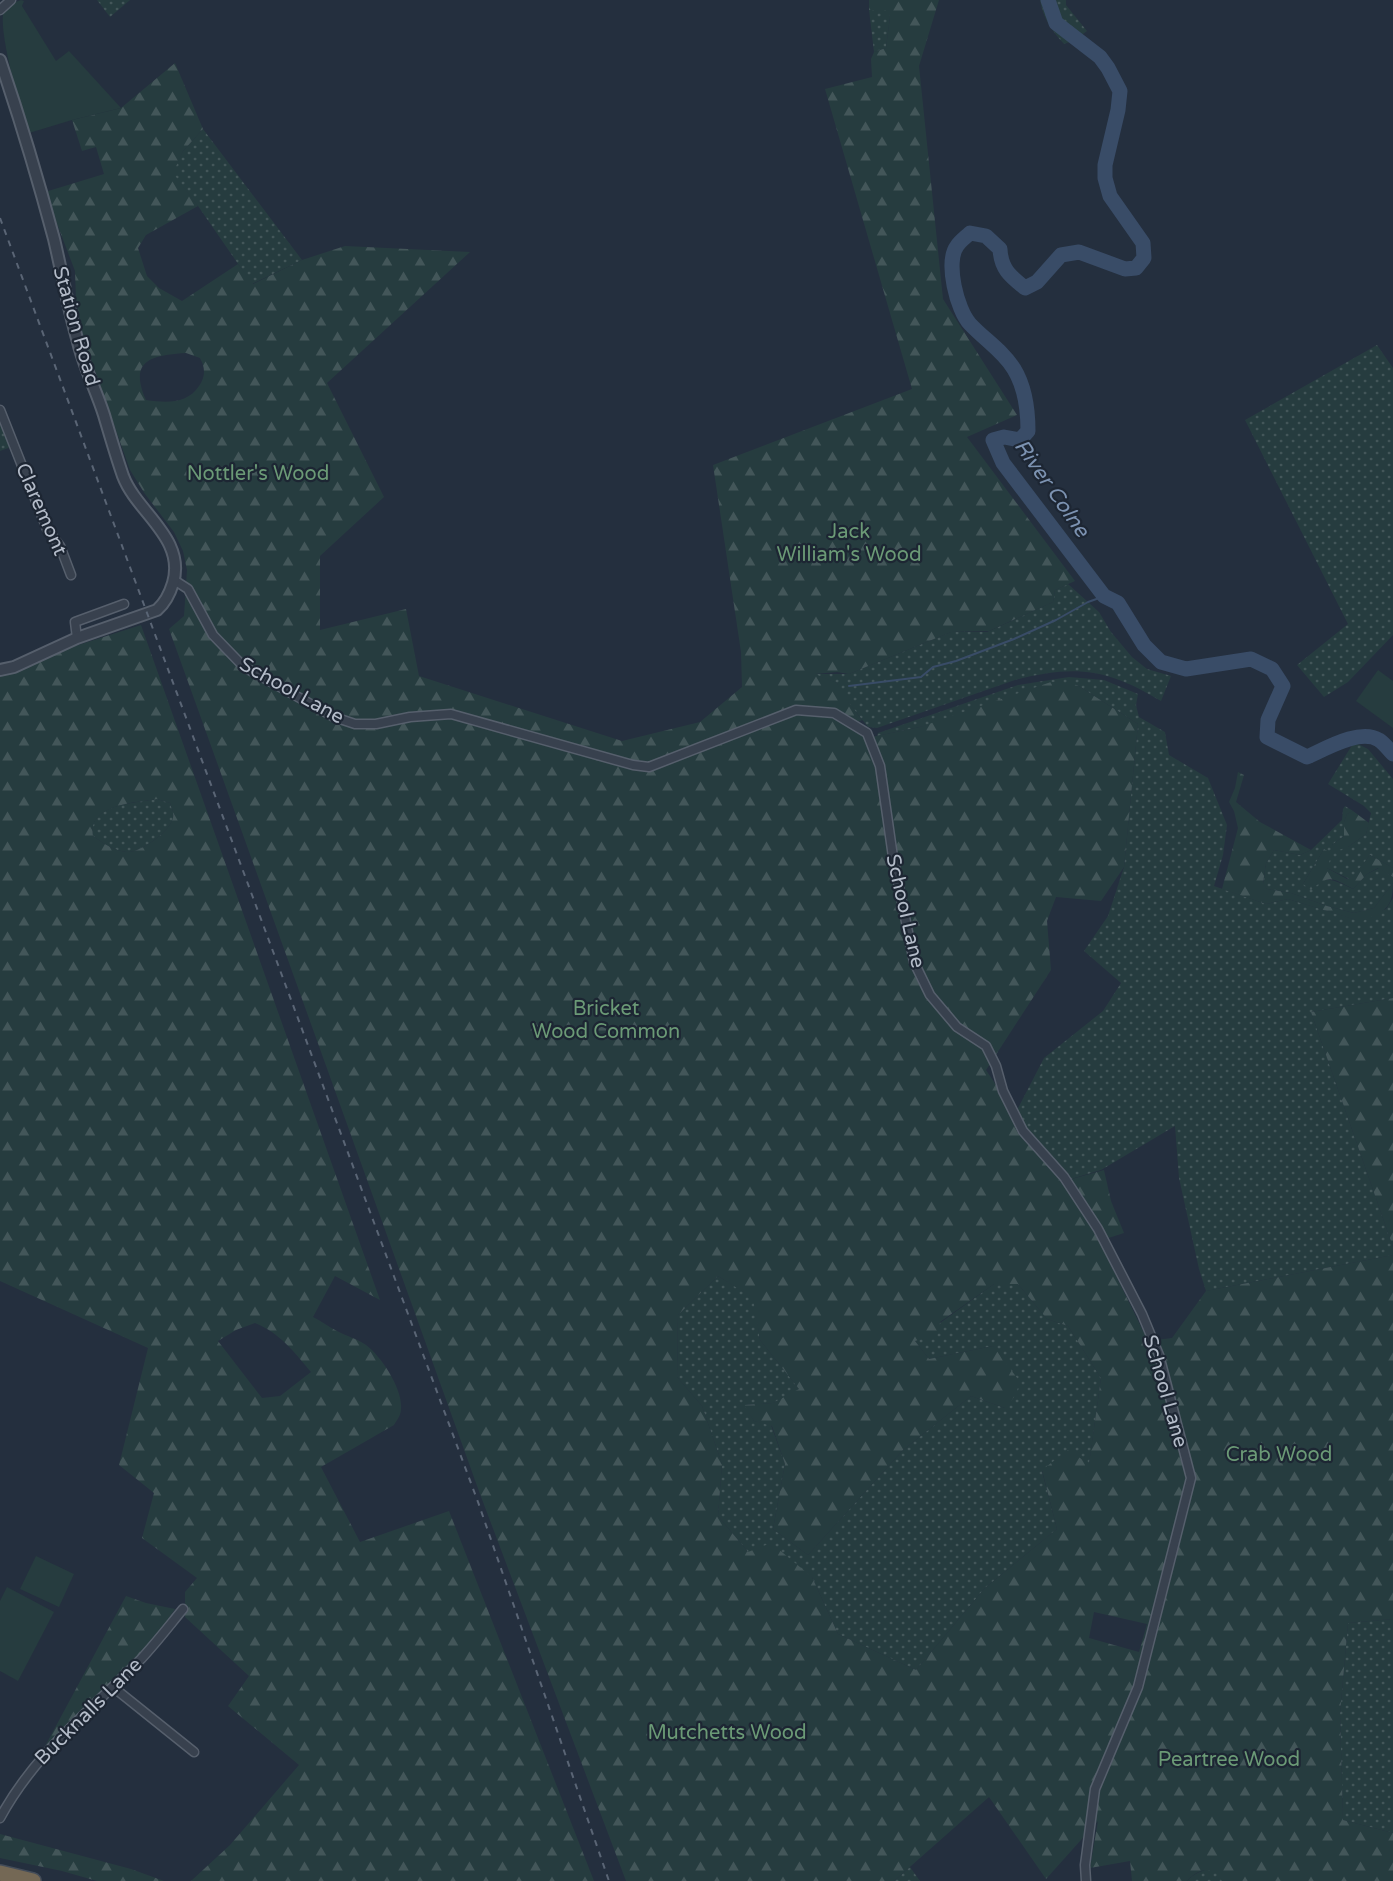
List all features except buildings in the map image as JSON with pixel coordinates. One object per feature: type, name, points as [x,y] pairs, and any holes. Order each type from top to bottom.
[{"type":"highway","points":[[0,1873],[33,1881]]},
{"type":"street","points":[[0,10],[11,0]]},
{"type":"street","name":"Station Road","points":[[0,60],[28,144],[54,239],[78,343],[128,488],[152,516],[174,552],[176,561],[174,580]]},
{"type":"street","name":"Claremont","points":[[1,415],[47,529],[60,546],[71,575]]},
{"type":"street","points":[[0,670],[14,667],[77,638],[157,610],[166,600],[174,580]]},
{"type":"street","name":"School Lane","points":[[174,580],[188,589],[213,635],[244,667],[334,717],[355,724],[376,724],[410,717],[451,714],[633,765],[649,767],[796,710],[834,713],[867,733],[880,766],[893,857],[914,962],[930,995],[957,1027],[986,1046],[996,1066],[1003,1091],[1023,1131],[1064,1177],[1098,1229],[1142,1314],[1159,1355],[1191,1478],[1138,1687],[1095,1789],[1085,1865],[1086,1881]]},
{"type":"street","points":[[77,638],[75,622],[124,604]]},
{"type":"street","name":"Bucknalls Lane","points":[[0,1818],[21,1781],[37,1761],[142,1657],[183,1609]]},
{"type":"street","points":[[113,1687],[194,1752]]},
{"type":"green space","points":[[21,0],[24,1],[22,6],[56,61],[69,51],[121,108],[29,133],[12,73],[3,25],[4,11]]},
{"type":"green space","points":[[97,0],[130,0],[110,17]]},
{"type":"green space","points":[[869,0],[939,0],[919,66],[943,299],[1017,415],[967,437],[1075,581],[1055,590],[1053,602],[989,631],[951,632],[849,674],[837,672],[815,674],[837,683],[862,720],[852,725],[867,738],[920,727],[1051,682],[1077,685],[1138,724],[1124,867],[1101,901],[1056,897],[1047,921],[1051,970],[986,1070],[1061,1182],[1104,1170],[1111,1201],[1124,1233],[1099,1241],[1148,1341],[1172,1338],[1206,1291],[1393,1255],[1393,1619],[1348,1623],[1340,1714],[1343,1820],[1393,1833],[1393,1881],[1222,1881],[1215,1872],[1206,1870],[1187,1881],[1132,1881],[1130,1861],[1090,1868],[1098,1821],[1046,1879],[989,1797],[894,1881],[626,1881],[480,1494],[169,629],[184,616],[187,570],[183,551],[174,532],[130,470],[83,337],[76,299],[75,271],[45,192],[104,174],[96,147],[82,151],[72,120],[121,108],[175,63],[203,129],[183,151],[173,173],[198,206],[146,235],[138,248],[147,276],[159,288],[182,301],[238,264],[253,284],[302,260],[345,246],[470,252],[327,383],[384,497],[320,556],[320,630],[406,609],[419,676],[622,741],[700,722],[742,687],[741,652],[713,465],[912,389],[825,89],[872,77],[871,59],[874,52],[886,48],[890,17],[888,10],[869,10]],"holes":[[[186,353],[200,358],[204,368],[203,379],[194,392],[176,401],[146,400],[140,376],[146,362],[154,358]],[[718,1276],[753,1298],[760,1340],[799,1389],[773,1403],[744,1405],[754,1421],[772,1426],[785,1464],[773,1529],[808,1555],[903,1450],[971,1396],[1005,1408],[1015,1396],[1020,1382],[993,1346],[929,1359],[915,1341],[938,1334],[940,1322],[994,1284],[1018,1284],[1047,1319],[1068,1326],[1101,1378],[1089,1464],[1068,1450],[1042,1470],[1057,1529],[985,1588],[916,1670],[838,1634],[812,1577],[771,1543],[748,1552],[718,1516],[722,1464],[702,1406],[677,1377],[678,1315]],[[1094,1612],[1147,1624],[1139,1652],[1089,1638]]]},
{"type":"green space","points":[[1040,0],[1045,0],[1055,24],[1075,40],[1064,44],[1046,18]]},
{"type":"green space","points":[[1055,0],[1066,0],[1066,5],[1087,31],[1079,37],[1061,20]]},
{"type":"green space","points":[[869,10],[889,10],[890,17],[886,48],[874,52]]},
{"type":"green space","points":[[203,129],[302,260],[252,284],[172,173],[183,151]]},
{"type":"green space","points":[[1377,345],[1393,368],[1393,635],[1348,682],[1324,697],[1297,665],[1348,624],[1245,420]]},
{"type":"green space","points":[[0,425],[11,447],[0,451]]},
{"type":"green space","points":[[1068,584],[1099,612],[1111,632],[1132,657],[1147,669],[1171,676],[1161,701],[1142,690],[1108,676],[1091,672],[1056,672],[1015,680],[877,728],[868,727],[840,692],[837,683],[813,674],[849,674],[951,632],[987,632],[1053,602],[1055,590]]},
{"type":"green space","points":[[141,625],[380,1300],[335,1276],[313,1317],[372,1350],[390,1374],[401,1401],[400,1413],[394,1425],[321,1467],[360,1542],[449,1511],[594,1881],[191,1881],[230,1845],[299,1765],[228,1706],[249,1676],[185,1617],[185,1592],[197,1578],[142,1538],[154,1493],[119,1465],[148,1348],[0,1281],[0,677],[69,648]],"holes":[[[157,799],[170,803],[173,819],[165,831],[146,846],[127,852],[109,846],[93,836],[93,825],[97,817],[105,811],[126,804]],[[255,1323],[279,1338],[311,1372],[280,1396],[262,1398],[218,1341],[236,1330]]]},
{"type":"green space","points":[[1378,670],[1393,681],[1393,728],[1356,701]]},
{"type":"green space","points":[[1069,677],[1104,680],[1138,694],[1136,705],[1139,717],[1165,732],[1169,755],[1208,778],[1227,825],[1223,855],[1214,886],[1266,904],[1288,899],[1357,920],[1386,909],[1393,898],[1393,998],[1311,1012],[1393,1247],[1393,1255],[1206,1291],[1179,1178],[1175,1126],[1101,1170],[1061,1182],[1015,1114],[1044,1058],[1103,1011],[1121,983],[1084,951],[1108,916],[1124,867],[1138,724],[1077,685],[920,727],[877,736],[878,733],[1018,685]]},
{"type":"green space","points":[[1354,742],[1368,749],[1393,779],[1393,868],[1370,855],[1351,880],[1327,868],[1324,849],[1303,884],[1329,880],[1353,889],[1367,874],[1379,868],[1393,877],[1393,883],[1374,908],[1354,913],[1291,893],[1267,889],[1263,884],[1266,863],[1274,850],[1300,855],[1311,850],[1342,820],[1345,806],[1353,811],[1347,814],[1344,822],[1344,836],[1332,845],[1348,847],[1366,834],[1371,813],[1364,806],[1328,784]]},
{"type":"green space","points":[[1238,772],[1244,775],[1236,802],[1260,822],[1311,850],[1300,855],[1274,850],[1266,863],[1263,883],[1267,889],[1291,893],[1354,913],[1374,908],[1393,883],[1391,900],[1388,905],[1379,913],[1359,923],[1356,920],[1288,899],[1266,904],[1222,889],[1238,828],[1229,802]]},
{"type":"green space","points":[[157,799],[170,803],[173,819],[165,831],[146,846],[127,852],[109,846],[93,836],[93,825],[97,817],[105,811],[126,804]]},
{"type":"green space","points":[[1353,811],[1369,823],[1366,834],[1348,847],[1339,850],[1332,845],[1344,836],[1344,822],[1347,814]]},
{"type":"green space","points":[[1324,849],[1332,854],[1327,868],[1347,879],[1351,879],[1370,855],[1393,868],[1393,877],[1378,868],[1367,874],[1353,889],[1331,879],[1311,890],[1303,884]]},
{"type":"green space","points":[[1393,998],[1393,1247],[1311,1012]]},
{"type":"green space","points":[[718,1276],[754,1298],[760,1340],[800,1390],[773,1403],[745,1405],[754,1421],[771,1425],[785,1464],[773,1529],[808,1555],[903,1450],[971,1396],[1005,1408],[993,1346],[929,1359],[915,1341],[994,1284],[1018,1284],[1047,1319],[1068,1326],[1101,1378],[1089,1465],[1042,1471],[1057,1529],[985,1588],[916,1670],[838,1634],[812,1577],[748,1552],[718,1516],[722,1464],[702,1406],[677,1377],[678,1315]]},
{"type":"green space","points":[[36,1556],[74,1574],[59,1607],[20,1589]]},
{"type":"green space","points":[[7,1587],[54,1612],[18,1681],[0,1671],[0,1601]]},
{"type":"green space","points":[[126,1596],[175,1609],[133,1663],[43,1750]]},
{"type":"green space","points":[[1393,1619],[1393,1833],[1343,1820],[1340,1714],[1348,1623]]},
{"type":"green space","points":[[0,1834],[131,1869],[164,1881],[97,1881],[0,1858]]},
{"type":"green space","points":[[910,1867],[920,1881],[894,1881]]},
{"type":"green space","points":[[1211,1869],[1220,1875],[1222,1881],[1187,1881],[1204,1870]]},
{"type":"waterway","name":"River Colne","points":[[1048,0],[1056,23],[1100,57],[1120,91],[1118,110],[1105,165],[1105,178],[1110,196],[1143,243],[1144,258],[1136,268],[1125,269],[1079,252],[1061,255],[1037,282],[1025,288],[1007,272],[1002,262],[1000,249],[986,236],[970,233],[958,244],[954,253],[952,274],[961,308],[970,324],[1010,363],[1021,383],[1025,399],[1028,431],[1020,440],[1004,437],[993,440],[1003,463],[1104,596],[1118,603],[1144,645],[1161,662],[1186,669],[1251,659],[1272,669],[1283,686],[1268,720],[1267,737],[1307,757],[1343,741],[1362,736],[1379,740],[1393,754]]},
{"type":"waterway","points":[[849,686],[921,677],[933,667],[956,661],[1014,639],[1088,602],[1105,596]]},
{"type":"railway","points":[[0,218],[478,1502],[609,1881]]},
{"type":"park label","name":"Nottler's Wood","points":[[258,473]]},
{"type":"park label","name":"Jack William's Wood","points":[[849,542]]},
{"type":"park label","name":"Bricket Wood Common","points":[[606,1020]]},
{"type":"park label","name":"Crab Wood","points":[[1279,1454]]},
{"type":"park label","name":"Mutchetts Wood","points":[[727,1732]]},
{"type":"park label","name":"Peartree Wood","points":[[1229,1759]]}]
